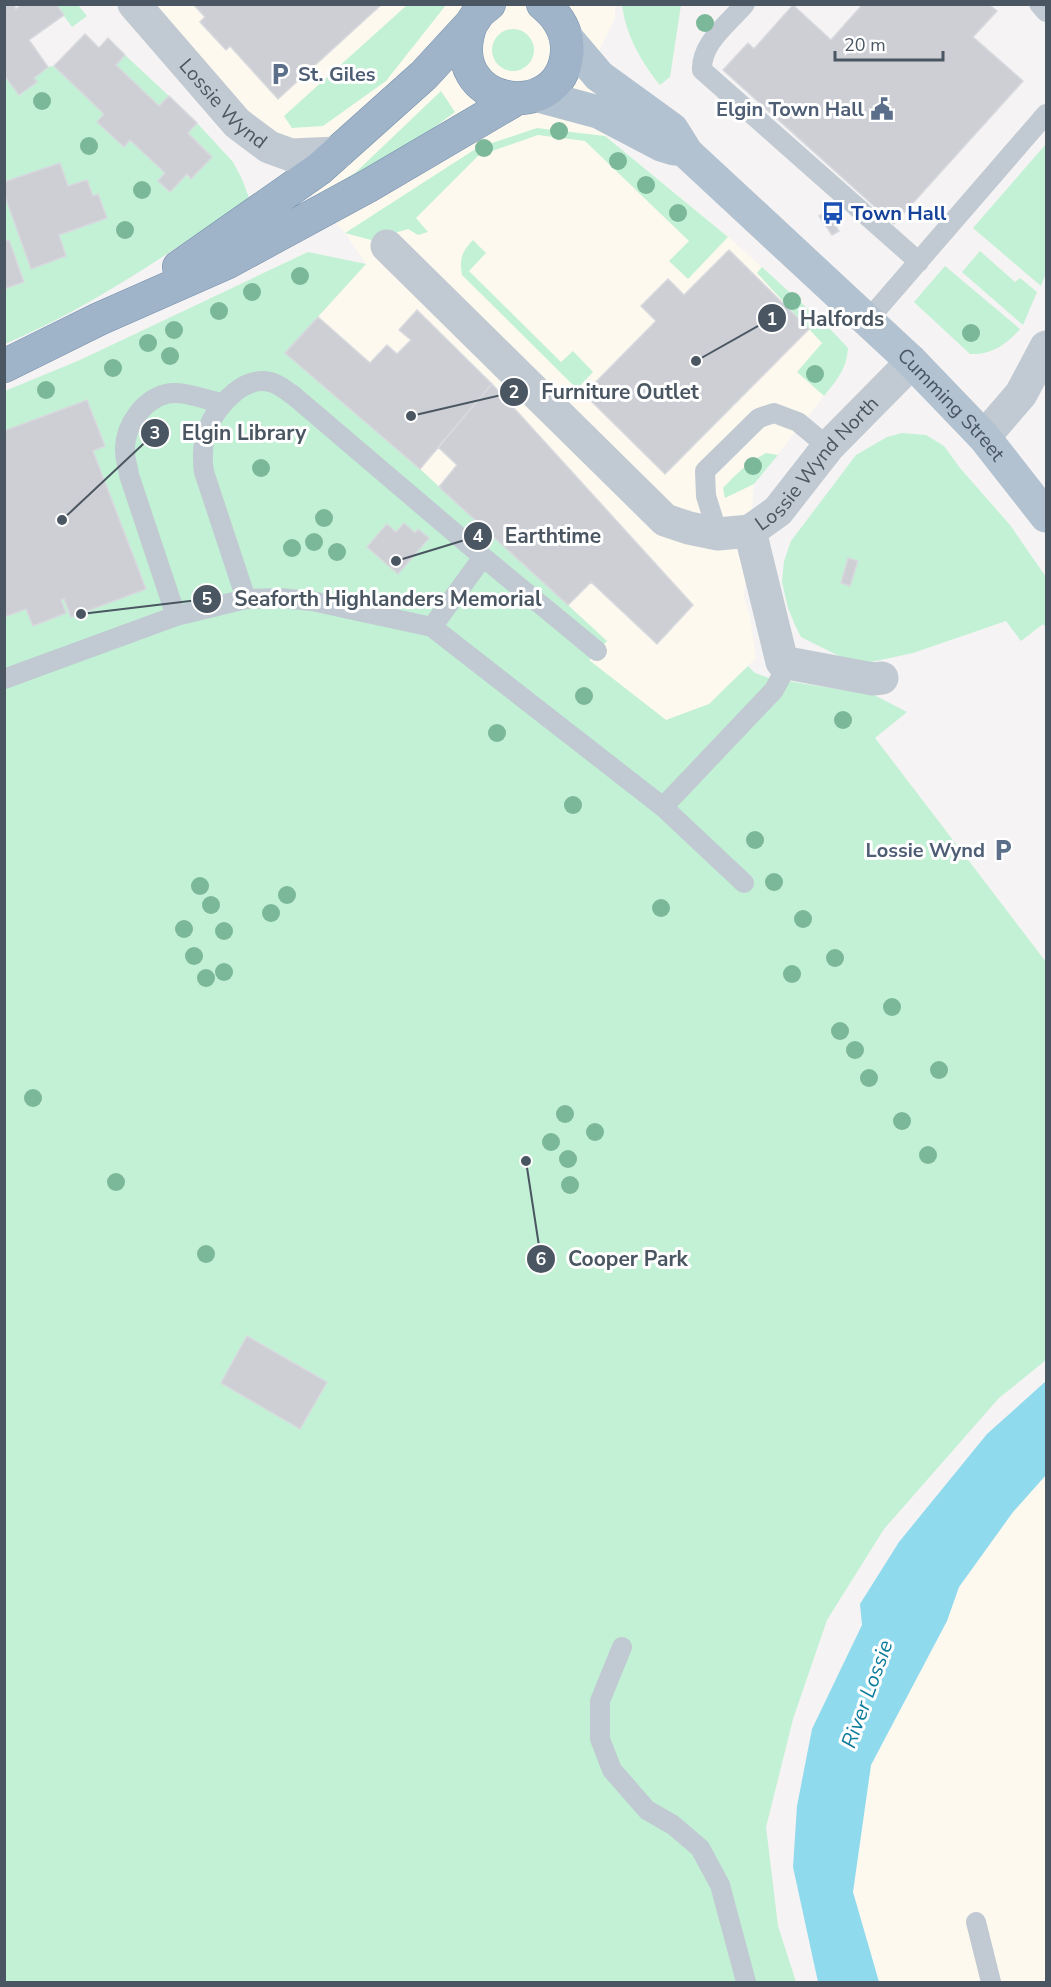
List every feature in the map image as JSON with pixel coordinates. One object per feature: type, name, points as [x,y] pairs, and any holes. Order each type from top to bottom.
[{"type":"highway","points":[[99,319],[213,244],[319,169],[424,75],[480,14]]},
{"type":"highway","points":[[480,14],[466,38],[465,52],[468,67],[476,80],[487,90],[501,97],[526,97]]},
{"type":"highway","points":[[4,366],[99,319],[226,263],[526,97],[549,87],[560,74],[566,59],[567,42],[560,18]]},
{"type":"main road","name":"Cumming Street","points":[[560,18],[599,76],[672,129],[687,153],[910,360],[984,437],[1047,516]]},
{"type":"main road","name":"Cumming Street","points":[[526,97],[598,112],[661,145],[687,153]]},
{"type":"street","name":"Lossie Wynd","points":[[134,4],[237,123],[268,147],[291,155],[337,153]]},
{"type":"street","name":"Lossie Wynd North","points":[[387,246],[665,520],[689,528],[718,534],[750,531],[778,511],[828,447],[900,374],[910,360]]},
{"type":"street","points":[[984,437],[1021,394],[1047,348]]},
{"type":"street","points":[[750,531],[782,662],[873,679],[882,678]]},
{"type":"lane","points":[[745,4],[705,49],[702,70],[919,262]]},
{"type":"lane","points":[[1039,4],[1047,12]]},
{"type":"lane","points":[[867,321],[1047,114]]},
{"type":"lane","points":[[246,599],[202,460],[210,421],[222,403],[240,387],[250,383],[268,381],[276,384],[303,404],[597,651]]},
{"type":"lane","points":[[176,616],[129,475],[125,456],[127,437],[134,418],[143,407],[166,394],[222,403]]},
{"type":"lane","points":[[718,534],[706,496],[705,471],[759,418],[774,413],[798,422],[828,447]]},
{"type":"lane","points":[[432,627],[483,557]]},
{"type":"lane","points":[[4,679],[176,616],[246,599],[279,598],[312,601],[432,627],[663,807],[744,883]]},
{"type":"lane","points":[[663,807],[774,690],[781,677],[782,662]]},
{"type":"lane","points":[[622,1647],[600,1701],[600,1739],[612,1770],[647,1810],[673,1825],[699,1848],[720,1885],[746,1983]]},
{"type":"lane","points":[[976,1922],[991,1983]]},
{"type":"shaded area","points":[[152,5],[615,5],[615,18],[590,70],[605,136],[732,240],[848,348],[847,360],[839,377],[754,484],[744,597],[750,617],[756,658],[709,704],[666,720],[589,660],[607,641],[420,469],[285,353],[366,264],[345,233],[247,123]]},
{"type":"shaded area","points":[[1046,1475],[1046,1982],[879,1982],[853,1892],[871,1765],[947,1621],[959,1587],[1013,1512]]},
{"type":"green space","points":[[56,5],[78,5],[87,16],[72,27]]},
{"type":"green space","points":[[407,5],[446,5],[386,81],[323,126],[292,128],[284,116]]},
{"type":"green space","points":[[622,5],[681,5],[670,77],[660,85],[635,48]]},
{"type":"green space","points":[[513,29],[528,35],[534,50],[528,65],[513,71],[498,65],[492,50],[498,35]]},
{"type":"green space","points":[[125,55],[169,96],[159,106],[116,65]]},
{"type":"green space","points":[[54,66],[104,114],[98,122],[123,147],[130,140],[191,179],[212,157],[188,133],[197,123],[233,162],[249,198],[100,296],[5,344],[5,289],[24,282],[9,240],[5,241],[4,193],[31,268],[66,256],[59,235],[106,218],[98,195],[93,196],[87,180],[68,186],[60,163],[5,182],[5,75],[19,95],[37,82],[34,78],[48,67]]},
{"type":"green space","points":[[441,91],[455,112],[393,158],[303,204],[355,173]]},
{"type":"green space","points":[[537,128],[605,136],[728,237],[688,279],[669,261],[689,241],[585,141],[538,135],[478,156],[416,218],[428,232],[418,235],[408,229],[371,240],[345,233],[477,148]]},
{"type":"green space","points":[[1046,144],[1046,273],[1041,286],[973,228]]},
{"type":"green space","points":[[473,240],[486,253],[469,271],[561,362],[573,351],[593,372],[577,389],[462,275],[462,256]]},
{"type":"green space","points":[[980,251],[1015,282],[1020,278],[1037,292],[1023,325],[962,272]]},
{"type":"green space","points":[[308,252],[366,264],[285,353],[420,469],[607,641],[589,660],[666,720],[709,704],[748,666],[755,673],[769,678],[874,695],[907,712],[875,738],[1046,962],[1046,1360],[999,1398],[884,1529],[827,1620],[793,1719],[766,1827],[778,1926],[796,1982],[5,1982],[5,391],[80,360]]},
{"type":"green space","points":[[945,266],[1020,329],[998,348],[985,353],[970,354],[914,302]]},
{"type":"green space","points":[[762,267],[848,348],[837,380],[824,396],[797,372],[822,343],[757,273]]},
{"type":"green space","points":[[902,433],[926,435],[944,446],[960,468],[1010,525],[1046,577],[1046,628],[1043,624],[1021,641],[1006,621],[913,653],[871,662],[843,658],[801,637],[788,608],[782,582],[784,561],[791,541],[856,455],[887,437]]},
{"type":"green space","points":[[766,453],[778,455],[754,484],[725,498],[723,488],[743,468]]},
{"type":"water","name":"River Lossie","points":[[1046,1381],[1046,1475],[1013,1512],[959,1587],[947,1621],[871,1765],[853,1892],[879,1982],[818,1982],[793,1867],[797,1806],[812,1729],[862,1625],[860,1604],[899,1542],[987,1434]]},
{"type":"building","points":[[4,4],[13,4],[16,9],[22,4],[56,4],[64,15],[29,40],[48,67],[34,78],[37,82],[19,95],[4,75]]},
{"type":"building","name":"St. Giles","points":[[193,4],[382,4],[278,99],[230,46],[226,50],[200,22],[205,17]]},
{"type":"building","name":"Elgin Town Hall","points":[[863,4],[992,4],[991,6],[997,11],[973,37],[1023,81],[894,224],[723,70],[748,43],[754,49],[793,5],[831,40]]},
{"type":"building","points":[[85,34],[99,48],[108,38],[125,55],[116,65],[159,106],[169,96],[197,123],[188,133],[212,157],[191,179],[187,174],[170,192],[158,181],[165,173],[130,140],[124,147],[97,122],[104,114],[54,66]]},
{"type":"building","points":[[60,163],[68,186],[87,180],[93,196],[98,194],[107,218],[59,235],[66,256],[31,269],[4,193],[4,182]]},
{"type":"building","points":[[826,212],[839,231],[832,235],[819,216]]},
{"type":"building","points":[[9,240],[24,282],[4,289],[4,241]]},
{"type":"building","points":[[729,250],[809,329],[665,474],[584,394],[656,321],[641,306],[668,279],[684,295]]},
{"type":"building","points":[[417,310],[492,384],[420,469],[285,353],[318,317],[370,363],[387,345],[397,354],[411,340],[399,330]]},
{"type":"building","points":[[492,384],[693,605],[657,644],[591,582],[568,605],[439,487],[457,465],[438,447]]},
{"type":"building","points":[[87,400],[105,446],[93,451],[146,589],[71,617],[64,599],[61,600],[66,613],[33,626],[26,609],[4,617],[4,431]]},
{"type":"building","points":[[404,523],[415,533],[418,529],[429,538],[398,574],[367,547],[387,524],[396,532]]},
{"type":"building","points":[[848,558],[858,561],[850,586],[841,583]]},
{"type":"building","points":[[247,1336],[327,1382],[300,1429],[221,1383]]},
{"type":"place","name":"St. Giles","points":[[280,74]]},
{"type":"place","name":"Elgin Town Hall","points":[[882,109]]},
{"type":"place","name":"Town Hall","points":[[833,213]]},
{"type":"place","name":"Halfords","points":[[696,361]]},
{"type":"place","name":"Furniture Outlet","points":[[411,416]]},
{"type":"place","name":"Elgin Library","points":[[62,520]]},
{"type":"place","name":"Earthtime","points":[[396,561]]},
{"type":"place","name":"Seaforth Highlanders Memorial","points":[[81,614]]},
{"type":"place","name":"Lossie Wynd","points":[[1003,850]]},
{"type":"place","name":"Cooper Park","points":[[526,1161]]}]
